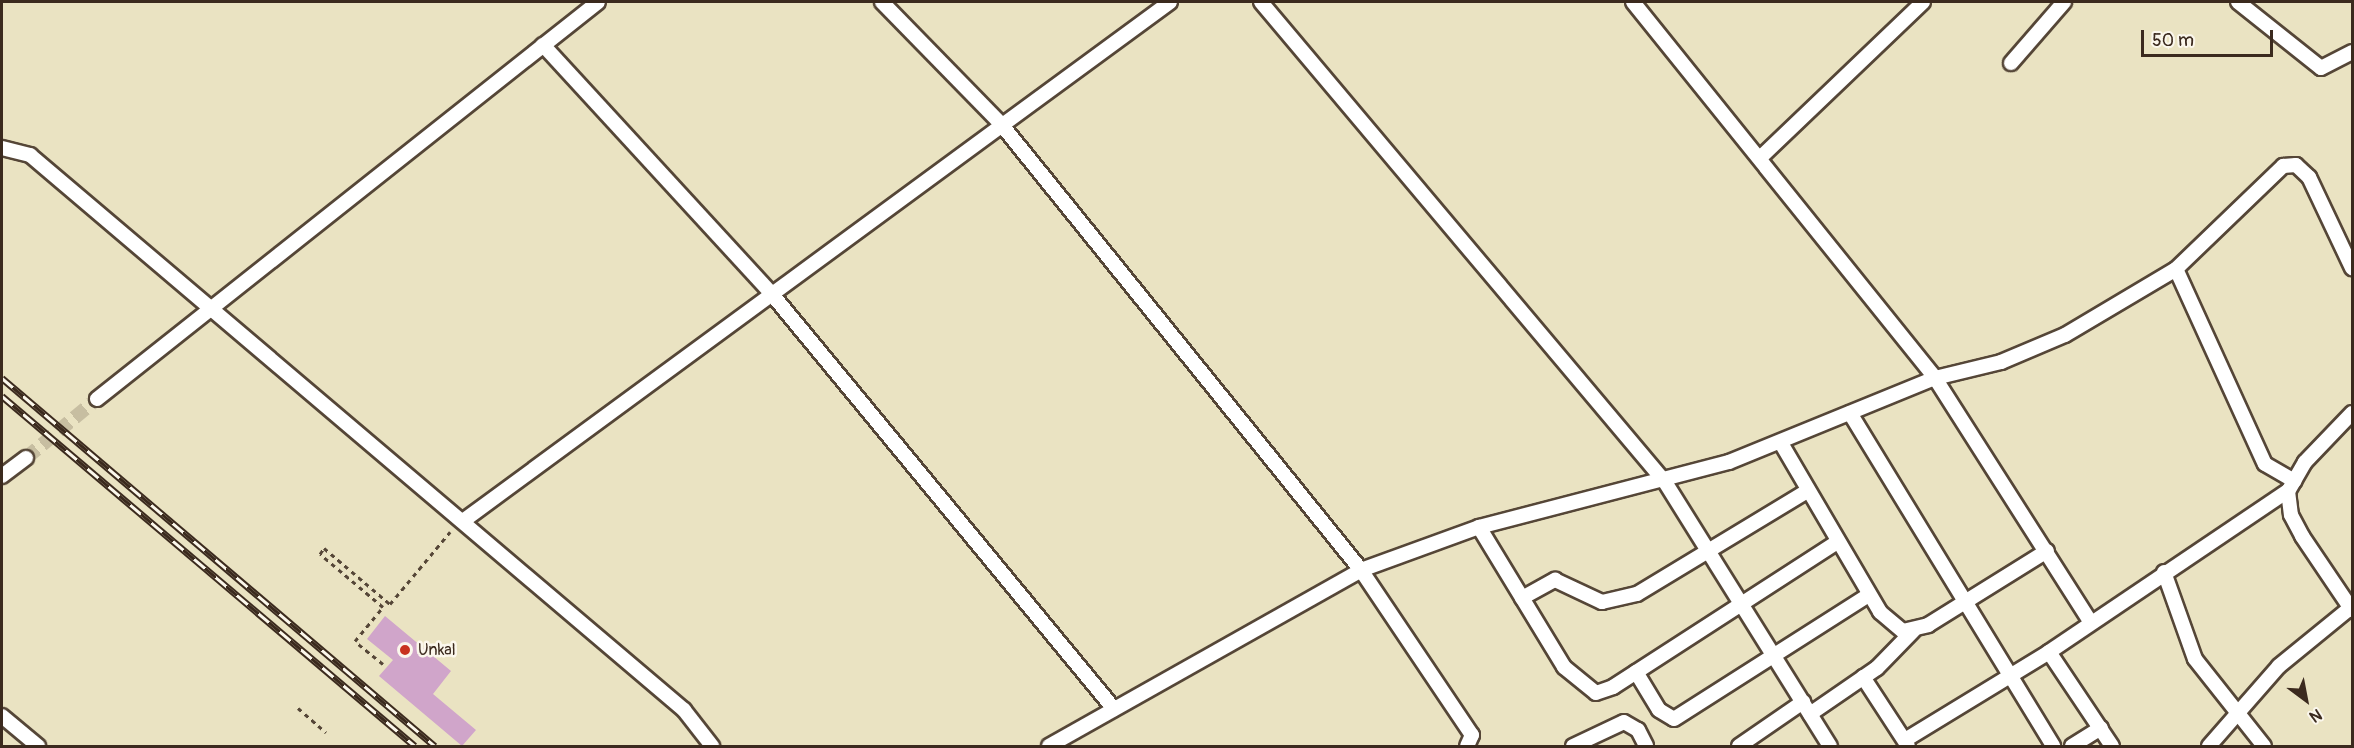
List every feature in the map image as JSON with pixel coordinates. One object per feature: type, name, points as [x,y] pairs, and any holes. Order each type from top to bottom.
[{"type":"street","points":[[97,399],[206,308],[598,2]]},
{"type":"street","points":[[882,2],[1001,124],[1361,570],[1472,735],[1467,747]]},
{"type":"street","points":[[462,520],[1170,2]]},
{"type":"street","points":[[1261,2],[1665,482],[1830,747]]},
{"type":"street","points":[[1633,2],[1761,157],[1935,378],[2047,550],[2091,623]]},
{"type":"street","points":[[1761,157],[1923,2]]},
{"type":"street","points":[[2011,63],[2064,2]]},
{"type":"street","points":[[2238,2],[2320,68],[2352,52]]},
{"type":"street","points":[[543,45],[771,293],[1114,709]]},
{"type":"street","points":[[2,148],[30,155],[206,308],[462,520],[684,710],[712,747]]},
{"type":"street","points":[[1049,747],[1070,733],[1361,570],[1479,527],[1665,482],[1781,443],[1935,378],[2001,362],[2064,335],[2176,269],[2283,166],[2296,165],[2320,196],[2352,268]]},
{"type":"street","points":[[2176,269],[2265,464],[2291,486],[2291,515],[2351,609],[2279,666],[2209,747]]},
{"type":"street","points":[[1850,413],[1967,602],[2053,747]]},
{"type":"street","points":[[1863,677],[1907,743],[2049,652],[2291,486],[2352,413]]},
{"type":"street","points":[[1781,443],[1836,543],[1869,595],[1893,625],[1914,630]]},
{"type":"street","points":[[2,476],[26,458]]},
{"type":"street","points":[[1522,598],[1555,580],[1586,598],[1613,602],[1654,586],[1807,491]]},
{"type":"street","points":[[1479,527],[1564,667],[1583,686],[1596,693],[1636,672],[1740,602],[1836,543]]},
{"type":"street","points":[[1739,747],[1863,677],[1914,630],[1967,602],[2047,550]]},
{"type":"street","points":[[2164,572],[2195,659],[2264,747]]},
{"type":"street","points":[[1636,672],[1659,710],[1674,719],[1774,658],[1869,595]]},
{"type":"street","points":[[2049,652],[2112,747]]},
{"type":"street","points":[[2,716],[38,747]]},
{"type":"street","points":[[1577,745],[1624,722],[1638,730],[1646,747]]},
{"type":"street","points":[[2072,747],[2101,728]]},
{"type":"street","points":[[1070,733],[1078,747]]},
{"type":"path","points":[[383,664],[355,641],[383,607],[320,554],[324,548],[390,604],[462,520]]},
{"type":"path","points":[[298,708],[326,732]]},
{"type":"building","points":[[385,616],[451,671],[433,694],[476,730],[462,746],[379,676],[393,660],[367,639]]},
{"type":"tunnel","points":[[26,458],[97,399]]},
{"type":"railway","points":[[2,378],[435,746]]},
{"type":"railway","points":[[2,396],[415,746]]},
{"type":"place","name":"Unkal","points":[[405,650]]}]
